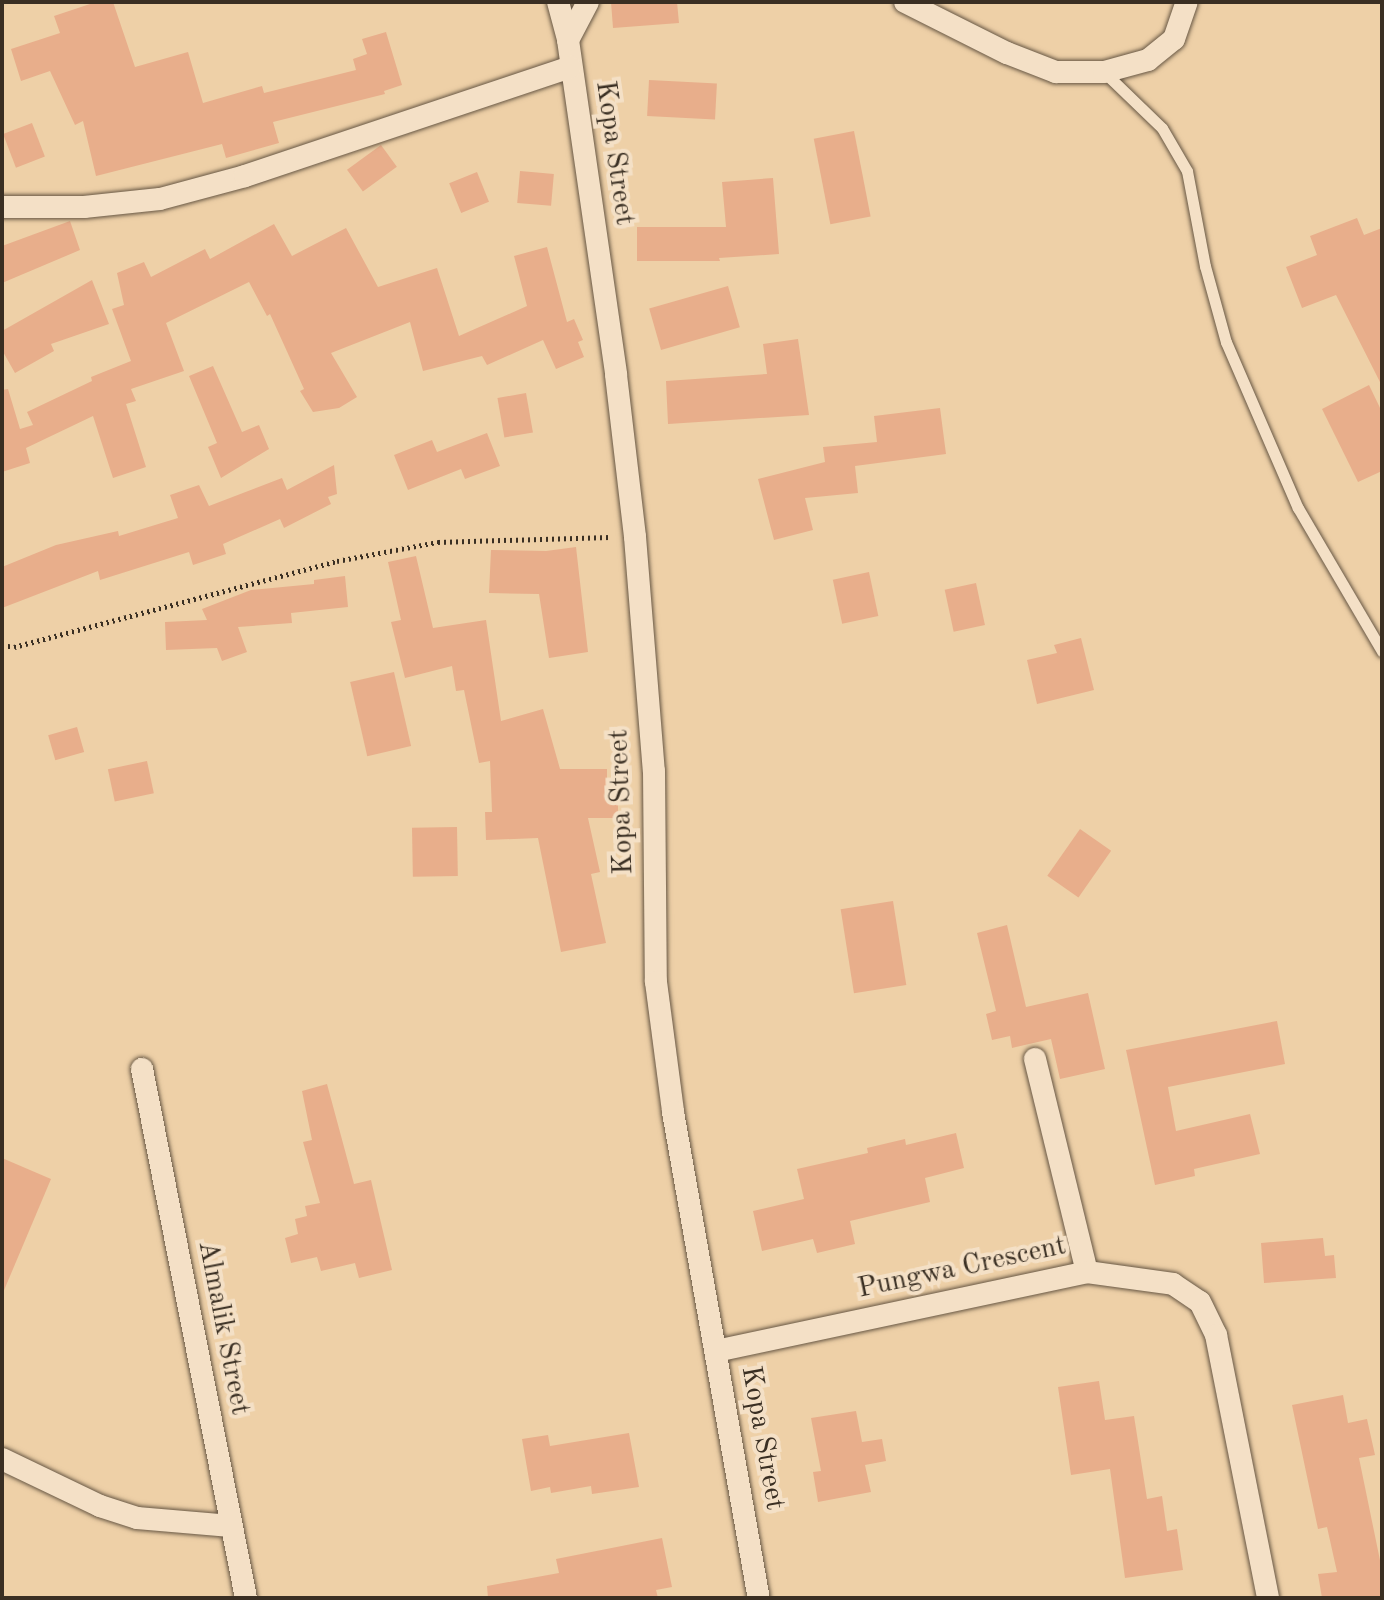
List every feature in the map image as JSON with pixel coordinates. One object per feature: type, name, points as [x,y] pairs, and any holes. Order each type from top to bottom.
[{"type":"street","name":"Kopa Street","points":[[558,2],[568,40],[616,375],[635,537],[654,771],[656,982],[673,1112],[759,1598]]},
{"type":"street","points":[[568,40],[588,2]]},
{"type":"street","points":[[905,2],[1007,53],[1056,72],[1104,72],[1148,60],[1174,39],[1187,2]]},
{"type":"street","points":[[4,203],[84,207],[160,199],[245,176],[570,67]]},
{"type":"street","points":[[1035,1059],[1087,1272]]},
{"type":"street","name":"Almalik Street","points":[[142,1069],[246,1598]]},
{"type":"street","name":"Pungwa Crescent","points":[[716,1351],[1087,1272],[1173,1284],[1200,1302],[1216,1335],[1268,1598]]},
{"type":"street","points":[[2,1459],[100,1506],[137,1518],[231,1526]]},
{"type":"lane","points":[[1104,72],[1162,128],[1187,171],[1205,266],[1226,342],[1298,508],[1382,651]]},
{"type":"path","points":[[2,645],[28,644],[337,561],[438,542],[635,537]]},
{"type":"building","points":[[96,2],[113,2],[135,67],[188,52],[203,103],[262,86],[264,93],[356,70],[353,59],[367,54],[362,39],[386,32],[402,85],[384,91],[385,94],[273,122],[279,143],[226,158],[222,144],[96,176],[83,121],[75,125],[50,71],[21,81],[11,49],[60,33],[54,16]]},
{"type":"building","points":[[611,2],[677,2],[679,23],[613,28]]},
{"type":"building","points":[[649,80],[717,84],[715,120],[647,116]]},
{"type":"building","points":[[32,123],[45,157],[16,168],[3,134]]},
{"type":"building","points":[[854,131],[871,216],[830,224],[814,139]]},
{"type":"building","points":[[381,145],[397,167],[363,192],[347,170]]},
{"type":"building","points":[[520,171],[554,174],[551,206],[517,203]]},
{"type":"building","points":[[477,172],[489,202],[461,213],[449,183]]},
{"type":"building","points":[[773,178],[779,254],[719,258],[720,261],[637,261],[637,227],[726,227],[722,182]]},
{"type":"building","points":[[1357,218],[1364,235],[1382,228],[1382,386],[1336,295],[1302,308],[1286,267],[1317,255],[1310,236]]},
{"type":"building","points":[[70,221],[80,250],[2,283],[2,246]]},
{"type":"building","points":[[274,224],[292,256],[346,228],[378,287],[437,268],[459,336],[527,306],[514,256],[547,247],[567,322],[574,319],[583,340],[578,342],[584,357],[556,369],[543,340],[487,365],[482,356],[423,371],[410,322],[331,353],[357,397],[339,408],[313,412],[300,391],[304,389],[270,314],[267,316],[249,282],[166,323],[184,371],[131,389],[136,401],[126,404],[146,467],[113,478],[93,416],[26,448],[30,463],[2,472],[2,390],[8,389],[20,429],[33,425],[27,412],[92,381],[91,377],[131,361],[112,309],[124,305],[117,273],[144,262],[151,277],[205,249],[210,259]]},
{"type":"building","points":[[92,280],[109,324],[51,344],[54,351],[15,373],[2,350],[2,331]]},
{"type":"building","points":[[728,286],[740,327],[661,350],[649,309]]},
{"type":"building","points":[[798,339],[809,415],[668,424],[666,381],[767,374],[763,344]]},
{"type":"building","points":[[213,366],[242,432],[259,425],[269,449],[221,478],[208,447],[217,443],[189,376]]},
{"type":"building","points":[[1369,385],[1382,412],[1382,471],[1358,482],[1322,409]]},
{"type":"building","points":[[526,393],[533,432],[504,437],[497,398]]},
{"type":"building","points":[[940,408],[946,454],[855,466],[858,493],[805,498],[813,530],[774,540],[758,479],[825,462],[823,447],[877,442],[874,416]]},
{"type":"building","points":[[487,433],[500,466],[465,479],[461,469],[408,490],[394,455],[432,440],[437,452]]},
{"type":"building","points":[[334,465],[337,494],[328,497],[331,504],[284,528],[280,519],[223,544],[226,554],[193,565],[189,552],[100,580],[98,571],[2,608],[2,567],[56,545],[118,531],[119,536],[178,518],[170,495],[199,485],[209,506],[282,478],[287,490]]},
{"type":"building","points":[[576,547],[588,652],[549,658],[539,594],[489,593],[491,550],[546,551]]},
{"type":"building","points":[[416,556],[433,628],[486,620],[501,721],[543,709],[560,769],[607,769],[607,793],[618,793],[618,818],[588,818],[600,872],[591,874],[606,943],[561,952],[538,838],[486,840],[485,812],[492,812],[490,761],[479,763],[464,690],[456,691],[452,666],[405,678],[391,622],[401,620],[388,562]]},
{"type":"building","points":[[869,572],[878,616],[842,624],[833,580]]},
{"type":"building","points":[[345,576],[348,607],[291,613],[292,623],[238,627],[247,652],[222,661],[217,648],[166,650],[165,622],[207,620],[202,609],[251,590],[314,584],[314,580]]},
{"type":"building","points":[[976,583],[985,625],[954,632],[945,590]]},
{"type":"building","points":[[1081,638],[1094,690],[1037,704],[1027,660],[1057,653],[1054,645]]},
{"type":"building","points":[[394,672],[411,746],[367,756],[350,682]]},
{"type":"building","points":[[77,727],[84,752],[55,760],[48,735]]},
{"type":"building","points":[[147,761],[154,793],[115,802],[108,769]]},
{"type":"building","points":[[457,827],[458,876],[413,877],[412,828]]},
{"type":"building","points":[[1080,829],[1111,851],[1078,897],[1047,876]]},
{"type":"building","points":[[893,901],[906,985],[854,993],[841,909]]},
{"type":"building","points":[[1007,925],[1026,1007],[1088,993],[1105,1069],[1060,1079],[1051,1039],[1012,1048],[1010,1036],[992,1040],[986,1014],[996,1011],[977,933]]},
{"type":"building","points":[[1277,1021],[1285,1064],[1168,1087],[1176,1131],[1250,1114],[1260,1154],[1194,1169],[1195,1176],[1155,1185],[1126,1050]]},
{"type":"building","points":[[327,1084],[354,1184],[371,1180],[392,1270],[359,1278],[355,1263],[321,1271],[317,1257],[291,1263],[285,1238],[298,1234],[295,1219],[307,1216],[305,1206],[320,1203],[303,1142],[312,1140],[302,1091]]},
{"type":"building","points":[[956,1133],[964,1168],[925,1178],[930,1202],[850,1221],[855,1244],[817,1253],[813,1239],[762,1251],[753,1211],[804,1199],[797,1169],[868,1153],[867,1148],[905,1139],[906,1145]]},
{"type":"building","points":[[2,1158],[51,1179],[2,1295]]},
{"type":"building","points":[[1323,1238],[1325,1256],[1334,1255],[1336,1278],[1264,1283],[1261,1243]]},
{"type":"building","points":[[1099,1381],[1105,1420],[1134,1416],[1147,1499],[1162,1496],[1167,1531],[1177,1529],[1183,1570],[1125,1578],[1110,1469],[1071,1475],[1058,1387]]},
{"type":"building","points":[[1343,1395],[1348,1423],[1367,1419],[1375,1455],[1359,1458],[1382,1570],[1382,1598],[1322,1598],[1318,1574],[1337,1572],[1327,1527],[1318,1529],[1292,1405]]},
{"type":"building","points":[[856,1411],[862,1442],[882,1439],[886,1461],[865,1465],[871,1492],[818,1502],[813,1472],[821,1471],[811,1418]]},
{"type":"building","points":[[629,1433],[639,1487],[592,1494],[591,1486],[551,1493],[550,1487],[531,1491],[522,1439],[548,1435],[550,1446]]},
{"type":"building","points":[[662,1538],[672,1587],[656,1590],[658,1598],[488,1598],[487,1586],[559,1573],[556,1559]]}]
